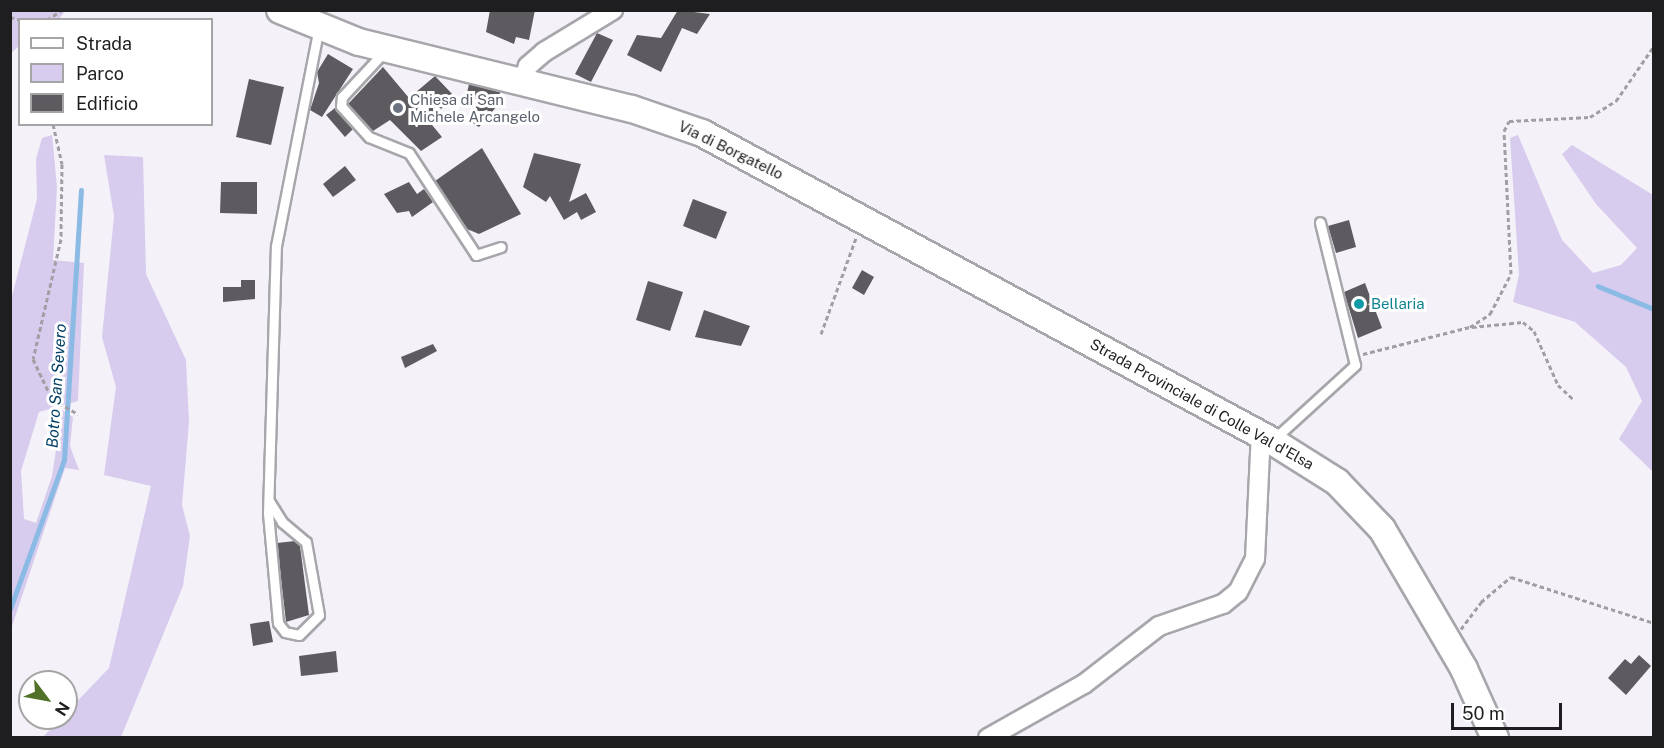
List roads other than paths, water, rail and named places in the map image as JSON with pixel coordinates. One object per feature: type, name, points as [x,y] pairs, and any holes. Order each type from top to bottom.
[{"type":"main road","name":"Via di Borgatello","points":[[280,11],[386,50],[683,125],[863,219]]},
{"type":"main road","name":"Strada Provinciale di Colle Val d'Elsa","points":[[863,219],[1266,437],[1337,482],[1366,510],[1404,561],[1448,639],[1495,738]]},
{"type":"street","points":[[522,83],[528,66],[544,52],[613,10]]},
{"type":"street","points":[[988,738],[1068,695],[1159,626],[1212,608],[1238,592],[1255,559],[1266,437]]},
{"type":"lane","points":[[269,501],[282,522],[306,542],[319,615],[299,635],[285,632],[278,623],[269,501],[276,246],[319,26]]},
{"type":"lane","points":[[386,50],[342,96],[341,105],[369,137],[410,153],[476,255],[501,247]]},
{"type":"lane","points":[[1266,437],[1353,370],[1356,356],[1320,222]]},
{"type":"waterway","name":"Botro San Severo","points":[[10,609],[64,460],[81,191]]},
{"type":"waterway","points":[[1598,286],[1654,309]]},
{"type":"place","name":"Chiesa di San Michele Arcangelo","points":[[398,108]]},
{"type":"place","name":"Bellaria","points":[[1359,304]]}]
